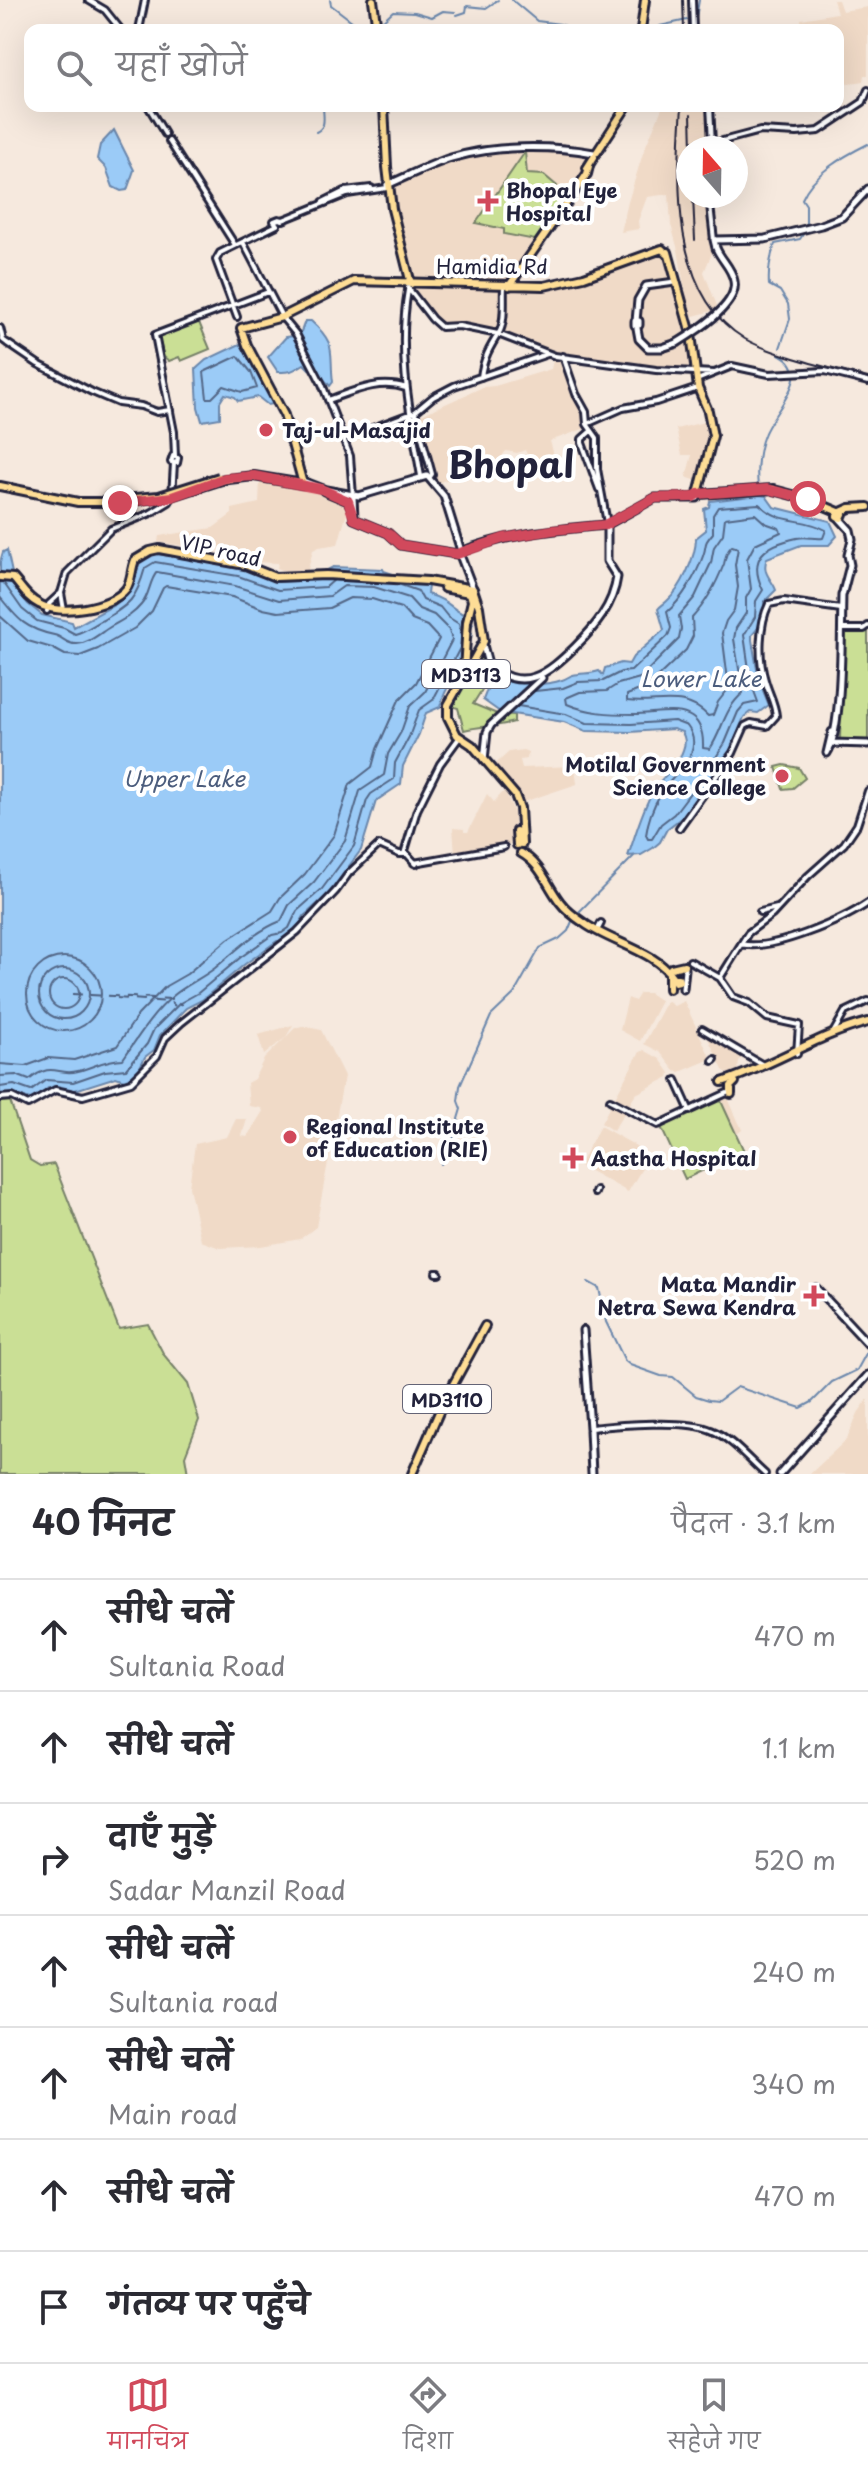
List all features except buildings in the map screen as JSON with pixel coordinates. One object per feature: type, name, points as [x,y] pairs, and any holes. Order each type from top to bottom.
[{"type":"main road","points":[[372,0],[376,24]]},
{"type":"main road","points":[[642,24],[645,0]]},
{"type":"main road","points":[[384,112],[393,227],[409,282]]},
{"type":"main road","points":[[510,282],[623,112]]},
{"type":"main road","points":[[388,187],[451,158],[554,148],[595,154]]},
{"type":"main road","points":[[698,495],[713,436],[698,382],[691,334],[675,282],[650,286],[640,300],[637,324],[641,342],[652,348],[677,343],[723,308],[733,296],[734,279],[714,241],[765,242],[814,229],[842,219],[868,191]]},
{"type":"main road","name":"Hamidia Rd","points":[[300,480],[296,453],[284,415],[240,326],[282,317],[351,282],[560,284],[662,249],[666,251],[675,282]]},
{"type":"main road","points":[[0,484],[78,502],[112,501],[159,498],[222,478],[254,476],[300,480],[348,501],[352,508]]},
{"type":"main road","points":[[326,491],[353,496],[428,480],[441,490],[450,511],[472,594]]},
{"type":"main road","points":[[0,484],[101,501]]},
{"type":"main road","points":[[698,495],[773,491],[840,515],[851,527],[853,536],[840,609],[836,724],[831,745]]},
{"type":"main road","points":[[353,496],[354,519],[388,533],[401,545],[459,554],[504,538],[606,525],[655,498],[773,491]]},
{"type":"main road","points":[[840,515],[850,508],[868,507]]},
{"type":"main road","points":[[484,760],[491,725],[585,637],[600,620],[614,594],[616,580],[607,561],[606,525]]},
{"type":"main road","name":"VIP road","points":[[47,610],[109,605],[120,599],[130,586],[137,561],[150,552],[239,566],[278,580],[326,576],[428,582],[472,594]]},
{"type":"main road","points":[[459,554],[472,594]]},
{"type":"main road","points":[[457,590],[466,577]]},
{"type":"main road","points":[[0,578],[13,581],[28,600],[47,610]]},
{"type":"main road","name":"MD3113","points":[[472,594],[479,607],[482,644],[448,705],[448,717],[458,738],[470,744],[517,799],[521,848]]},
{"type":"main road","name":"MD3113","points":[[472,594],[464,671],[444,711],[448,728],[468,746],[511,796],[516,809],[521,848]]},
{"type":"main road","points":[[482,644],[485,660],[505,676],[527,679],[552,669]]},
{"type":"main road","points":[[836,724],[839,737],[845,742]]},
{"type":"main road","points":[[831,745],[836,724]]},
{"type":"main road","points":[[831,745],[868,743]]},
{"type":"main road","points":[[521,848],[536,856],[573,913]]},
{"type":"main road","points":[[521,848],[539,868],[559,901],[573,913],[659,958],[676,978]]},
{"type":"main road","points":[[669,969],[686,965],[683,989]]},
{"type":"main road","points":[[669,969],[669,989]]},
{"type":"main road","points":[[726,1089],[734,1080],[868,1024]]},
{"type":"main road","points":[[726,1089],[734,1080],[832,1035],[868,1024]]},
{"type":"main road","points":[[721,1072],[734,1080]]},
{"type":"main road","points":[[818,1287],[868,1342]]},
{"type":"main road","name":"MD3110","points":[[413,1474],[453,1385],[485,1327]]},
{"type":"main road","points":[[584,1330],[593,1474]]},
{"type":"main road","points":[[782,1474],[868,1377]]},
{"type":"street","points":[[88,0],[105,10],[116,24]]},
{"type":"street","points":[[140,24],[145,0]]},
{"type":"street","points":[[692,0],[693,24]]},
{"type":"street","points":[[744,136],[760,131],[819,131],[863,102],[868,90]]},
{"type":"street","points":[[152,112],[165,134]]},
{"type":"street","points":[[710,112],[712,136]]},
{"type":"street","points":[[169,141],[235,245]]},
{"type":"street","points":[[237,317],[216,260],[224,250],[277,225],[274,221],[347,194],[388,187]]},
{"type":"street","points":[[711,208],[714,241]]},
{"type":"street","points":[[243,242],[282,317],[296,334],[328,400],[352,465],[353,496]]},
{"type":"street","points":[[409,282],[441,327],[459,326],[498,334],[547,354],[698,382],[707,375]]},
{"type":"street","points":[[409,282],[403,351],[406,388],[428,480]]},
{"type":"street","points":[[481,377],[491,340],[498,334],[510,282]]},
{"type":"street","points":[[47,610],[61,593],[67,573],[111,529],[151,513],[169,502],[173,494],[174,463],[171,459],[175,456],[170,410],[155,335],[268,292]]},
{"type":"street","points":[[0,328],[7,343],[81,388],[118,403],[157,412],[170,410]]},
{"type":"street","points":[[344,439],[412,413],[442,392],[547,354]]},
{"type":"street","points":[[563,356],[576,394],[586,412],[587,424],[597,438],[598,481],[606,525]]},
{"type":"street","points":[[587,424],[623,408],[656,402],[707,375],[732,366],[769,374],[827,371],[868,382]]},
{"type":"street","points":[[328,400],[372,386],[389,384],[406,388]]},
{"type":"street","points":[[412,413],[432,474],[428,480]]},
{"type":"street","points":[[591,431],[584,435],[582,443],[598,481]]},
{"type":"street","points":[[173,494],[198,483],[222,478]]},
{"type":"street","points":[[101,501],[120,503],[173,494],[222,478]]},
{"type":"street","points":[[61,593],[64,611]]},
{"type":"street","points":[[681,828],[733,753],[745,726],[751,723],[767,726],[776,716],[763,675],[761,654],[767,608],[772,601],[840,609]]},
{"type":"street","points":[[840,629],[864,629],[868,626]]},
{"type":"street","points":[[404,854],[417,810],[440,764],[458,738]]},
{"type":"street","points":[[720,978],[748,933],[780,907],[809,875],[844,844],[857,825],[868,791]]},
{"type":"street","points":[[0,1098],[12,1097],[23,1104],[34,1104],[55,1090],[83,1096],[131,1082],[157,1056],[165,1038],[297,932],[349,873],[379,845],[404,854],[416,864],[504,847]]},
{"type":"street","points":[[741,943],[788,936],[868,902]]},
{"type":"street","points":[[760,912],[780,907]]},
{"type":"street","points":[[686,965],[720,978],[733,997],[749,1003],[767,1018],[799,1025],[797,1053]]},
{"type":"street","points":[[832,1035],[845,1012],[868,1001]]},
{"type":"street","points":[[702,1029],[766,1066]]},
{"type":"street","points":[[677,1080],[691,1110]]},
{"type":"street","points":[[610,1100],[658,1125],[726,1089]]},
{"type":"street","points":[[590,1429],[670,1426],[708,1430],[764,1474]]},
{"type":"shaded area","points":[[833,0],[838,0],[842,11],[868,7],[868,75],[864,75],[863,81],[847,84],[844,78],[844,24],[801,24],[801,19],[837,13]]},
{"type":"shaded area","points":[[660,112],[707,112],[708,136],[676,136],[676,208],[710,208],[712,253],[704,272],[717,306],[714,313],[690,317],[671,225],[669,194],[647,197],[638,221],[639,229],[621,232],[644,150]]},
{"type":"shaded area","points":[[524,150],[595,154],[539,241],[514,270],[510,284],[555,284],[666,248],[697,374],[563,358],[586,412],[589,427],[550,441],[555,459],[532,467],[525,450],[517,453],[506,451],[499,460],[435,484],[427,477],[423,480],[410,413],[421,415],[483,387],[551,369],[554,356],[498,334],[437,323],[408,287],[388,186],[464,157]]},
{"type":"shaded area","points":[[708,421],[711,432],[697,481],[686,477],[692,455],[682,455],[676,429]]},
{"type":"shaded area","points":[[260,479],[301,486],[349,506],[338,544],[313,550],[307,573],[285,571],[277,568],[278,563],[254,562],[250,554],[207,544],[196,548],[158,542],[159,536],[213,528],[232,514],[232,509],[259,503]]},
{"type":"shaded area","points":[[509,752],[528,752],[527,759],[520,760],[522,768],[575,766],[577,784],[523,802],[491,768]]},
{"type":"shaded area","points":[[505,790],[514,812],[514,843],[455,854],[453,828],[468,832],[487,794],[494,802]]},
{"type":"shaded area","points":[[640,993],[649,993],[661,1001],[640,1041],[620,1030],[628,998],[635,1001]]},
{"type":"shaded area","points":[[667,1001],[674,1006],[684,1001],[711,1059],[680,1072],[675,1071],[660,1052],[644,1044]]},
{"type":"shaded area","points":[[293,1025],[286,1037],[264,1055],[258,1035]]},
{"type":"shaded area","name":"Regional Institute of Education (RIE)","points":[[302,1026],[321,1030],[344,1076],[316,1227],[300,1239],[261,1246],[220,1248],[201,1241],[189,1187],[195,1144],[227,1137],[236,1119],[247,1119],[242,1136],[247,1137],[263,1111],[249,1106],[247,1083],[254,1079],[264,1059],[295,1028]]},
{"type":"shaded area","points":[[705,1032],[744,1055],[739,1062],[737,1075],[731,1076],[723,1070]]},
{"type":"shaded area","points":[[644,1050],[660,1059],[670,1073],[669,1077],[636,1094],[613,1131],[601,1123],[639,1053]]},
{"type":"shaded area","points":[[728,1098],[742,1130],[736,1135],[720,1099]]},
{"type":"shaded area","points":[[600,1126],[636,1146],[644,1165],[628,1192],[579,1165]]},
{"type":"shaded area","points":[[868,1399],[868,1474],[810,1474],[847,1439]]},
{"type":"green space","points":[[525,152],[527,174],[544,175],[557,186],[551,194],[561,201],[535,240],[504,234],[504,229],[476,223]]},
{"type":"green space","points":[[198,320],[210,349],[181,361],[179,357],[169,361],[164,357],[158,335]]},
{"type":"green space","points":[[868,629],[868,741],[840,739],[843,633]]},
{"type":"green space","points":[[481,651],[485,665],[490,669],[473,704],[497,714],[514,715],[514,722],[464,730],[458,708],[451,706]]},
{"type":"green space","points":[[776,767],[799,768],[805,778],[793,788],[783,789]]},
{"type":"green space","points":[[9,1098],[30,1160],[40,1166],[54,1164],[119,1329],[148,1324],[164,1355],[188,1384],[199,1420],[185,1456],[188,1474],[0,1474],[0,1100]]},
{"type":"green space","points":[[720,1099],[744,1151],[685,1179],[661,1127]]},
{"type":"water","points":[[114,130],[134,170],[127,190],[121,191],[113,187],[106,168],[97,159],[100,145]]},
{"type":"water","points":[[305,321],[311,321],[320,329],[329,343],[333,382],[330,386],[319,374],[299,337]]},
{"type":"water","points":[[294,336],[311,368],[304,364],[292,371],[278,372],[268,357],[286,337]]},
{"type":"water","points":[[240,344],[249,354],[273,404],[268,405],[258,397],[238,401],[225,394],[220,402],[220,418],[202,421],[196,369],[206,360]]},
{"type":"water","name":"Lower Lake","points":[[766,496],[774,507],[830,521],[837,536],[829,545],[801,545],[767,558],[766,572],[776,590],[764,602],[764,621],[752,635],[752,640],[759,681],[769,705],[758,713],[750,712],[744,717],[732,747],[660,842],[641,855],[628,856],[649,799],[681,756],[685,742],[682,732],[673,729],[586,731],[564,722],[500,712],[483,700],[492,677],[537,684],[599,671],[603,675],[605,668],[629,664],[664,630],[658,609],[672,596],[687,572],[696,538],[706,530],[704,509],[709,507],[710,501]]},
{"type":"water","name":"Upper Lake","points":[[7,550],[12,573],[10,582],[28,604],[42,615],[72,622],[74,627],[116,604],[128,593],[140,562],[152,553],[240,568],[279,582],[327,579],[327,570],[333,567],[383,569],[428,586],[427,594],[470,617],[473,624],[467,633],[472,633],[467,652],[440,707],[426,713],[403,766],[401,784],[376,801],[361,850],[328,894],[304,916],[295,933],[285,941],[277,941],[202,1000],[186,1008],[160,1035],[154,1050],[145,1057],[138,1071],[125,1080],[116,1077],[72,1091],[48,1088],[35,1100],[0,1095],[0,562],[3,552]]},
{"type":"waterway","points":[[330,0],[331,5],[356,24]]},
{"type":"waterway","points":[[457,15],[466,12],[467,6],[486,8],[498,0]]},
{"type":"waterway","points":[[512,0],[537,21],[560,24]]},
{"type":"waterway","points":[[669,24],[696,18],[699,0]]},
{"type":"waterway","points":[[380,23],[393,11],[432,17],[443,11],[455,12]]},
{"type":"waterway","points":[[316,132],[323,124],[324,112]]},
{"type":"waterway","points":[[806,226],[806,205],[802,199],[807,190],[830,166],[868,144]]},
{"type":"waterway","points":[[780,348],[790,319],[788,304],[780,291],[769,285],[771,259],[775,244],[800,239],[804,233]]},
{"type":"waterway","points":[[758,486],[762,441],[793,381],[794,371],[790,362],[779,354]]},
{"type":"waterway","points":[[577,914],[634,856]]},
{"type":"waterway","points":[[441,1164],[460,1124],[460,1086],[491,1016],[514,994],[540,948],[559,939],[568,931],[573,919]]},
{"type":"waterway","points":[[588,1282],[599,1288],[606,1322],[625,1361],[661,1376],[673,1377],[696,1396],[709,1400],[718,1401],[737,1387],[801,1408],[812,1402],[832,1382],[857,1370],[868,1350]]},
{"type":"ferry route","points":[[72,994],[172,999],[182,1005]]},
{"type":"ferry route","points":[[117,998],[171,1002],[175,1006]]},
{"type":"railway","points":[[683,0],[684,24]]},
{"type":"railway","points":[[682,112],[680,201],[691,265],[703,294],[721,319],[745,339],[788,356],[868,379]]},
{"type":"railway","points":[[691,114],[692,136]]},
{"type":"railway","points":[[694,208],[695,240]]},
{"type":"place","name":"Bhopal Eye Hospital","points":[[488,201]]},
{"type":"place","name":"Taj-ul-Masajid","points":[[266,430]]},
{"type":"place","name":"Motilal Government Science College","points":[[782,776]]},
{"type":"place","name":"Regional Institute of Education (RIE)","points":[[290,1137]]},
{"type":"place","name":"Aastha Hospital","points":[[573,1158]]},
{"type":"place","name":"Mata Mandir Netra Sewa Kendra","points":[[814,1296]]},
{"type":"district","name":"Bhopal","points":[[511,463]]},
{"type":"route","points":[[120,503],[172,497],[225,478],[263,477],[310,485],[345,500],[350,503],[354,519],[388,533],[401,545],[457,554],[493,540],[605,525],[655,498],[773,489],[808,499]]}]
